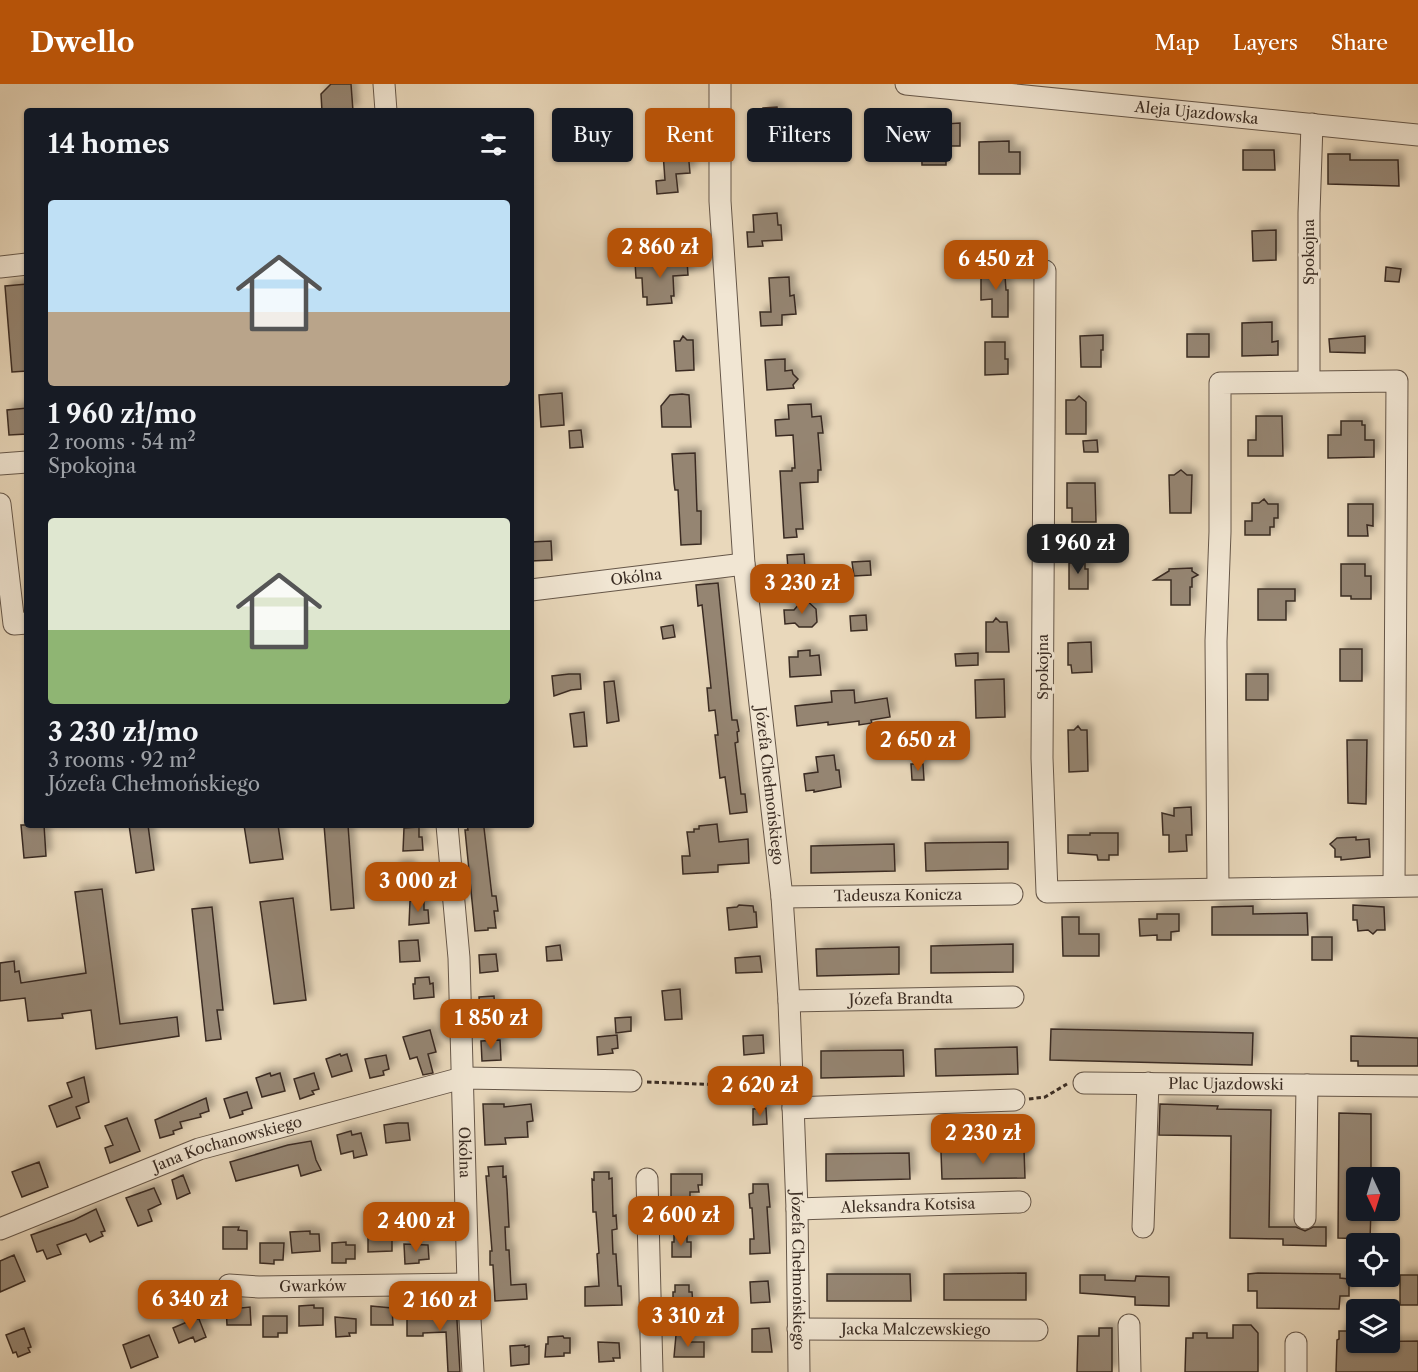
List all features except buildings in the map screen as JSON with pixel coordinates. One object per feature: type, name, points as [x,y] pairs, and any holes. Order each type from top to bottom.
[{"type":"street","points":[[384,84],[386,108]]},
{"type":"street","name":"Józefa Chełmońskiego","points":[[720,84],[720,201],[744,564],[782,897],[789,1001],[797,1209],[799,1372]]},
{"type":"street","name":"Aleja Ujazdowska","points":[[906,84],[985,88],[1418,135]]},
{"type":"street","name":"Spokojna","points":[[1309,381],[1312,124]]},
{"type":"street","points":[[0,267],[24,264]]},
{"type":"street","name":"Spokojna","points":[[1045,271],[1042,758],[1047,892],[1418,886]]},
{"type":"street","points":[[1218,888],[1216,641],[1220,532],[1220,383],[1309,381],[1397,381],[1394,886]]},
{"type":"street","points":[[0,464],[24,462]]},
{"type":"street","points":[[0,504],[20,624]]},
{"type":"street","name":"Okólna","points":[[534,591],[744,564]]},
{"type":"street","name":"Okólna","points":[[447,828],[459,958],[468,1284],[473,1372]]},
{"type":"street","name":"Tadeusza Konicza","points":[[782,897],[1012,894]]},
{"type":"street","name":"Józefa Brandta","points":[[789,1001],[1013,997]]},
{"type":"street","points":[[462,1078],[631,1081]]},
{"type":"street","name":"Jana Kochanowskiego","points":[[0,1229],[200,1149],[462,1078]]},
{"type":"street","name":"Plac Ujazdowski","points":[[1083,1083],[1418,1086]]},
{"type":"street","name":"Plac Ujazdowski","points":[[1143,1227],[1148,1083]]},
{"type":"street","name":"Plac Ujazdowski","points":[[1305,1218],[1307,1084]]},
{"type":"street","points":[[793,1098],[1014,1100]]},
{"type":"street","points":[[648,1179],[652,1372]]},
{"type":"street","name":"Aleksandra Kotsisa","points":[[797,1209],[1020,1202]]},
{"type":"street","name":"Gwarków","points":[[229,1285],[260,1287],[468,1284]]},
{"type":"street","points":[[1129,1325],[1130,1372]]},
{"type":"street","name":"Jacka Malczewskiego","points":[[798,1329],[1037,1330]]},
{"type":"street","points":[[1296,1343],[1296,1372]]},
{"type":"path","points":[[631,1081],[793,1098]]},
{"type":"path","points":[[1014,1100],[1045,1097],[1068,1083],[1083,1083]]}]
